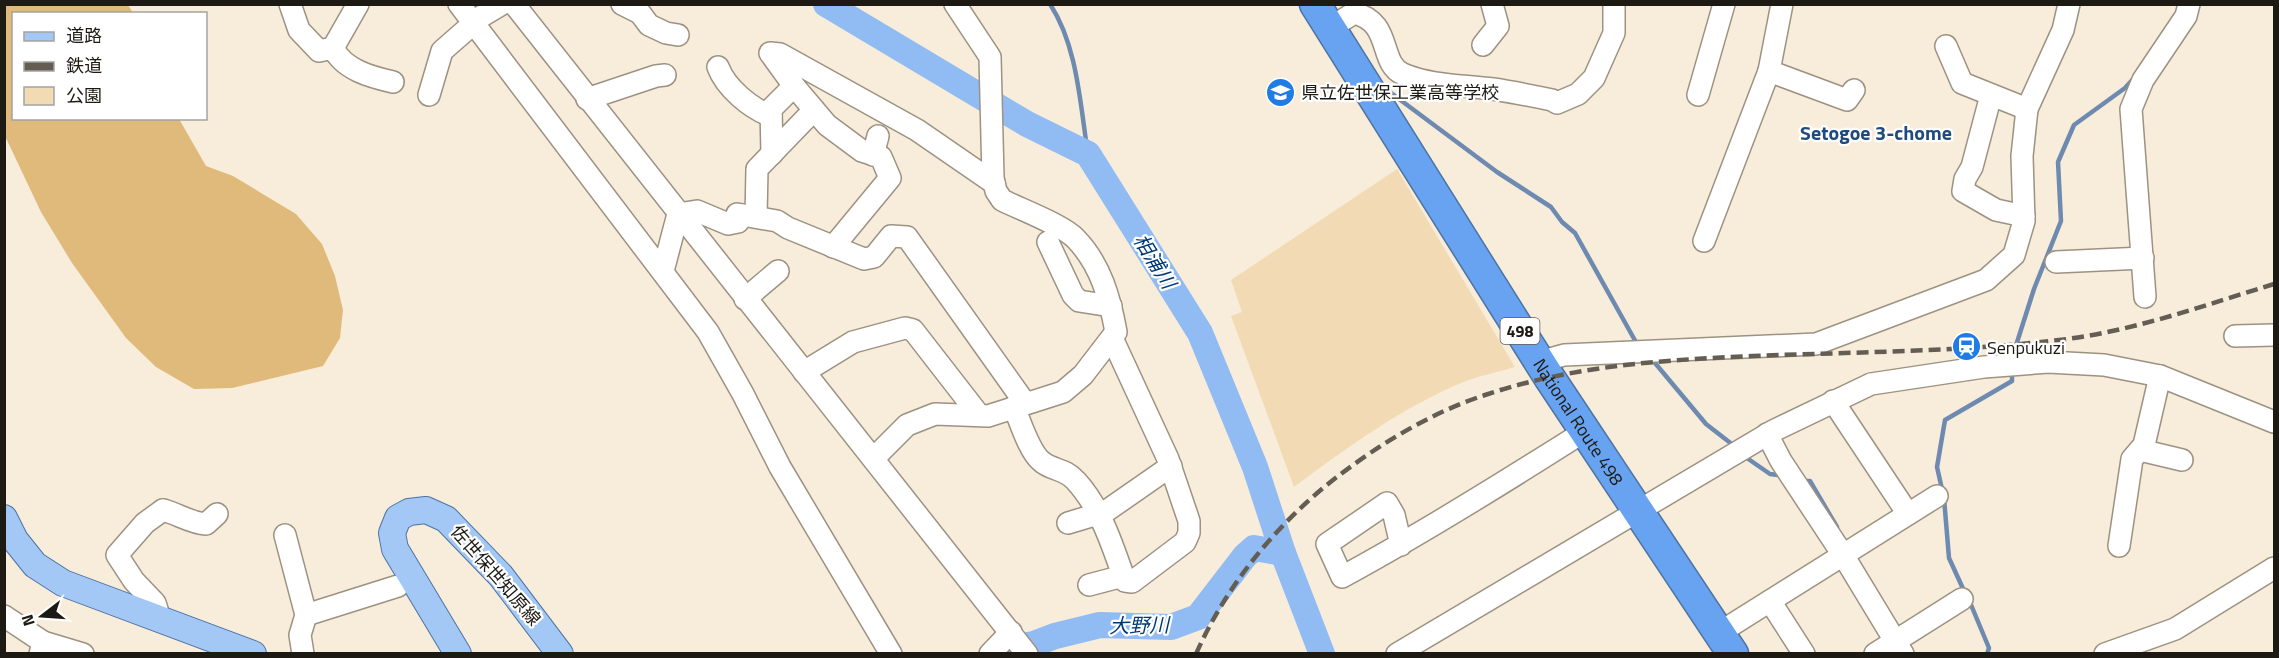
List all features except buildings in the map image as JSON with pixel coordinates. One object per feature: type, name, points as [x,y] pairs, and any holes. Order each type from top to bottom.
[{"type":"highway","name":"National Route 498","points":[[1322,16],[1539,362],[1726,643]]},
{"type":"main road","name":"佐世保世知原線","points":[[458,654],[395,549],[392,533],[398,518],[409,512],[426,510],[446,519],[501,576],[560,654]]},
{"type":"main road","points":[[4,518],[15,540],[35,565],[63,583],[253,654]]},
{"type":"street","points":[[290,4],[299,30],[319,51],[333,48],[358,4]]},
{"type":"street","points":[[459,4],[708,332],[780,467],[891,654]]},
{"type":"street","points":[[429,95],[442,51],[473,23],[502,4]]},
{"type":"street","points":[[514,4],[1027,654]]},
{"type":"street","points":[[622,4],[640,13],[649,25],[666,33],[678,35]]},
{"type":"street","points":[[874,458],[907,425],[935,414],[988,416],[1063,392],[1083,375],[1116,332],[1110,297],[1097,268],[1076,239],[1065,231],[1002,200],[996,191],[993,181],[990,57],[955,4]]},
{"type":"street","points":[[1483,45],[1498,26],[1492,4]]},
{"type":"street","points":[[1322,16],[1354,13],[1364,15],[1375,23],[1394,67],[1401,73],[1428,82],[1496,89],[1552,100],[1557,103],[1578,94],[1594,78],[1614,33],[1614,4]]},
{"type":"street","points":[[1698,95],[1724,4]]},
{"type":"street","points":[[1704,241],[1769,71],[1782,4]]},
{"type":"street","points":[[1539,362],[1564,355],[1816,344],[1986,280],[2014,255],[2024,216],[2022,156],[2027,109],[2063,30],[2069,4]]},
{"type":"street","points":[[2145,297],[2131,110],[2143,80],[2186,16],[2188,4]]},
{"type":"street","points":[[333,48],[339,59],[369,77],[393,82]]},
{"type":"street","points":[[833,247],[890,178],[875,145],[862,152],[827,125],[770,53],[780,54],[917,130],[993,181]]},
{"type":"street","points":[[1945,59],[1962,83],[2027,109]]},
{"type":"street","points":[[718,67],[723,79],[757,110],[771,116]]},
{"type":"street","points":[[1769,71],[1847,101]]},
{"type":"street","points":[[588,99],[665,75]]},
{"type":"street","points":[[772,154],[771,109],[795,86]]},
{"type":"street","points":[[1990,94],[1972,167],[1965,179],[1963,191],[1996,210],[2024,216]]},
{"type":"street","points":[[678,214],[697,211],[728,224],[738,222],[745,215],[757,169],[814,110]]},
{"type":"street","points":[[663,271],[678,214]]},
{"type":"street","points":[[745,215],[777,221],[788,228],[864,259],[874,257],[891,236],[908,237],[1020,405],[1039,460],[1049,466],[1064,470],[1077,481],[1099,515],[1125,580],[1132,582],[1185,542],[1189,533],[1189,521],[1171,466],[1112,338]]},
{"type":"street","points":[[1048,242],[1073,295],[1079,301],[1112,306]]},
{"type":"street","points":[[2056,262],[2142,258]]},
{"type":"street","points":[[745,299],[777,271]]},
{"type":"street","points":[[804,372],[853,342],[905,328],[913,330],[979,415]]},
{"type":"street","points":[[2235,336],[2274,335]]},
{"type":"street","points":[[1397,654],[1767,434],[1871,384],[1928,374],[2012,364],[2048,362],[2104,365],[2160,376],[2274,422]]},
{"type":"street","points":[[2119,546],[2132,459],[2144,445],[2160,376]]},
{"type":"street","points":[[1833,401],[1908,514]]},
{"type":"street","points":[[1401,545],[1585,431]]},
{"type":"street","points":[[1767,434],[1781,461],[1843,555],[1899,647]]},
{"type":"street","points":[[2140,450],[2182,460]]},
{"type":"street","points":[[1068,523],[1099,515],[1171,466]]},
{"type":"street","points":[[1726,643],[1770,601],[1937,496]]},
{"type":"street","points":[[163,510],[198,537]]},
{"type":"street","points":[[160,619],[155,603],[134,581],[117,555],[145,523],[163,510],[180,514],[195,523],[206,524],[217,514]]},
{"type":"street","points":[[285,535],[306,615],[300,635],[303,654]]},
{"type":"street","points":[[2105,654],[2175,628],[2274,568]]},
{"type":"street","points":[[1090,586],[1123,576]]},
{"type":"street","points":[[306,615],[398,586]]},
{"type":"street","points":[[1875,654],[1899,647],[1962,599]]},
{"type":"street","points":[[1770,601],[1804,654]]},
{"type":"street","points":[[4,616],[41,648],[83,654]]},
{"type":"street","points":[[990,654],[1011,632]]},
{"type":"green space","points":[[1397,169],[1515,367],[1466,381],[1421,402],[1356,442],[1294,487],[1231,316],[1242,312],[1231,280]]},
{"type":"shaded area","points":[[5,4],[128,5],[132,12],[12,12],[12,120],[180,120],[206,166],[233,176],[296,214],[322,244],[335,276],[343,310],[340,338],[323,366],[232,388],[194,389],[156,367],[126,338],[72,263],[41,212],[5,136]]},
{"type":"waterway","name":"相浦川","points":[[826,4],[1027,124],[1088,154],[1200,333],[1255,467],[1283,553],[1322,654]]},
{"type":"waterway","points":[[1050,4],[1067,39],[1072,57],[1088,154]]},
{"type":"waterway","points":[[2012,358],[2034,289],[2061,221],[2058,162],[2074,125],[2125,88],[2134,78]]},
{"type":"waterway","points":[[1383,87],[1497,172],[1551,207],[1562,222],[1575,233],[1637,344]]},
{"type":"waterway","points":[[1655,363],[1706,424],[1733,445]]},
{"type":"waterway","points":[[1965,593],[1949,558],[1944,498],[1937,467],[1945,420],[2012,381],[2012,369]]},
{"type":"waterway","points":[[1744,456],[1770,474],[1778,475]]},
{"type":"waterway","points":[[1806,481],[1810,481],[1837,527]]},
{"type":"waterway","name":"大野川","points":[[1000,653],[1006,648],[1034,644],[1055,636],[1100,625],[1171,627],[1198,617],[1245,556],[1254,548],[1283,553]]},
{"type":"waterway","points":[[1969,600],[1989,648],[1987,654]]},
{"type":"railway","points":[[1196,654],[1237,581],[1272,537],[1312,498],[1386,442],[1444,411],[1485,395],[1550,377],[1650,362],[1944,349],[2059,340],[2140,324],[2274,284]]},
{"type":"place","name":"県立佐世保工業高等学校","points":[[1280,92]]},
{"type":"place","name":"Senpukuzi","points":[[1966,347]]},
{"type":"district","name":"Setogoe 3-chome","points":[[1876,132]]}]
